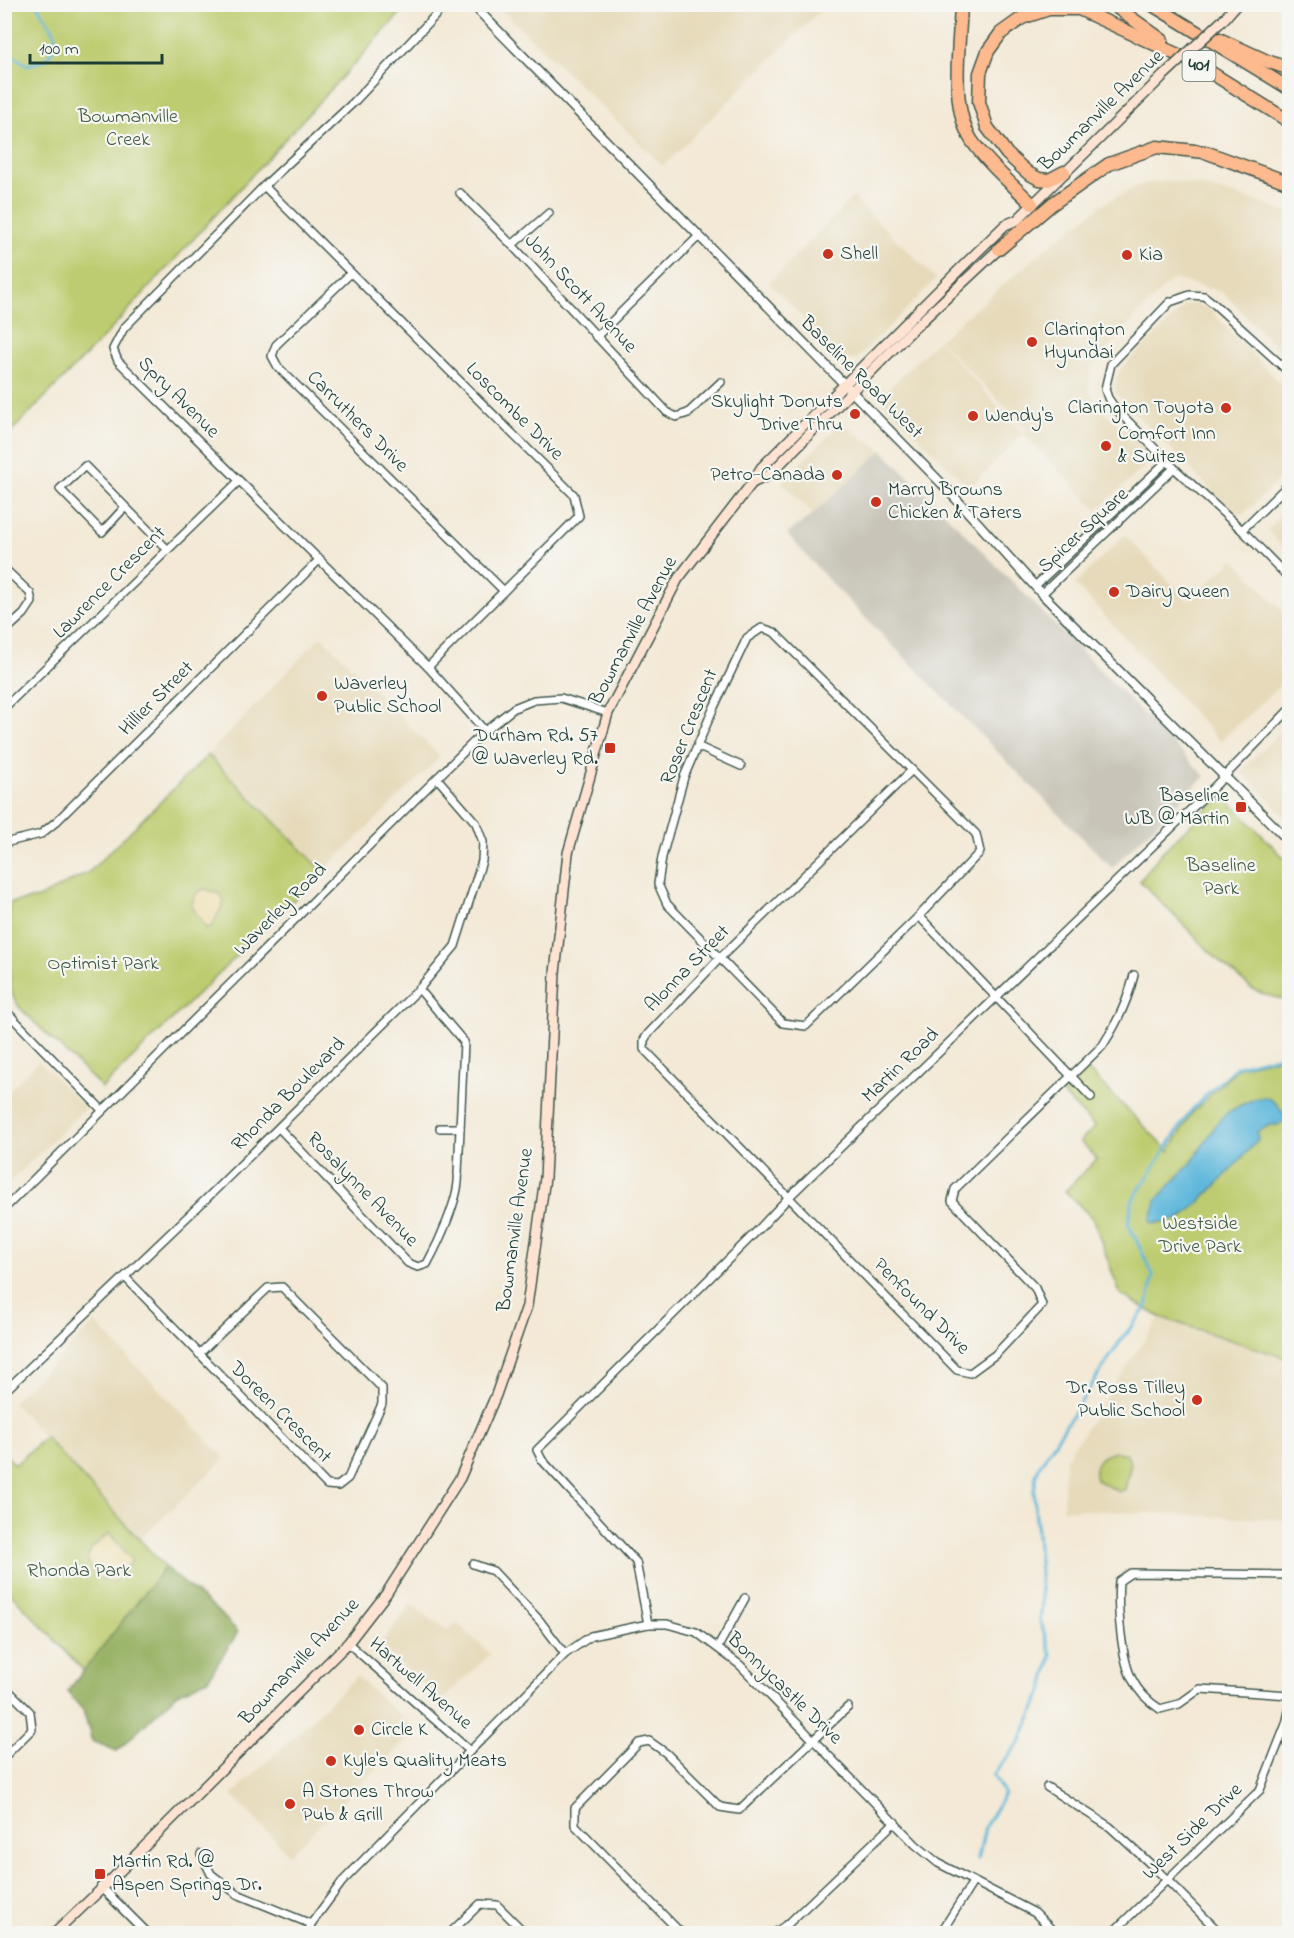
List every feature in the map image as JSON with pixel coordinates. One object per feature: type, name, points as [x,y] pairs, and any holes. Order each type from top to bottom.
[{"type":"highway","points":[[962,4],[958,87],[961,113],[971,139],[1032,204]]},
{"type":"highway","name":"401","points":[[1112,4],[1191,61],[1290,122]]},
{"type":"highway","name":"401","points":[[1151,4],[1290,89]]},
{"type":"highway","points":[[1064,172],[1049,180],[1039,179],[1028,173],[1006,154],[987,127],[979,102],[980,73],[988,51],[1001,33],[1022,18],[1049,9],[1079,9],[1191,61]]},
{"type":"highway","points":[[1166,15],[1267,61],[1290,69]]},
{"type":"highway","points":[[999,249],[1052,204],[1109,164],[1157,147],[1205,152],[1290,183]]},
{"type":"main road","name":"Bowmanville Avenue","points":[[54,1934],[348,1643],[386,1594],[460,1478],[496,1395],[527,1306],[545,1178],[555,973],[568,853],[608,713],[678,579],[752,483],[769,475],[847,388],[1005,225],[1017,219],[1237,4]]},
{"type":"main road","name":"Bowmanville Avenue","points":[[847,388],[999,249],[1013,233],[1017,219]]},
{"type":"street","name":"Spry Avenue","points":[[446,4],[354,102],[264,186],[124,328],[113,349],[118,361],[428,667],[486,731]]},
{"type":"street","name":"Baseline Road West","points":[[472,4],[948,490],[1042,594],[1290,842]]},
{"type":"street","name":"Loscombe Drive","points":[[264,186],[574,495],[579,516],[428,667]]},
{"type":"street","name":"John Scott Avenue","points":[[460,193],[512,245],[667,412],[676,417],[688,413],[721,382]]},
{"type":"street","points":[[512,245],[549,213]]},
{"type":"street","points":[[596,337],[699,236]]},
{"type":"street","name":"Carruthers Drive","points":[[351,273],[276,345],[272,356],[278,367],[504,591]]},
{"type":"street","points":[[1290,373],[1204,296],[1190,295],[1170,302],[1112,363],[1105,389],[1115,408],[1290,579]]},
{"type":"street","name":"Spicer Square","points":[[1035,586],[1167,461]]},
{"type":"street","points":[[125,507],[102,532],[60,489],[85,466],[167,549]]},
{"type":"street","name":"Spicer Square","points":[[1042,594],[1174,468]]},
{"type":"street","name":"Lawrence Crescent","points":[[4,708],[238,481]]},
{"type":"street","points":[[1242,530],[1290,483]]},
{"type":"street","name":"Hillier Street","points":[[4,843],[41,834],[57,821],[320,559]]},
{"type":"street","points":[[4,568],[30,593],[32,602],[24,614],[4,632]]},
{"type":"street","name":"Roser Crescent","points":[[762,628],[774,632],[912,770],[976,834],[980,852],[919,916],[806,1026],[783,1023],[667,904],[658,884],[662,856],[684,777],[747,638],[762,628]]},
{"type":"street","name":"Waverley Road","points":[[4,1209],[437,778],[486,731],[514,708],[534,700],[561,698],[608,713]]},
{"type":"street","name":"Martin Road","points":[[648,1624],[636,1562],[542,1460],[537,1450],[790,1196],[1224,777],[1290,709]]},
{"type":"street","points":[[699,747],[741,766]]},
{"type":"street","name":"Alonna Street","points":[[790,1196],[644,1048],[644,1040],[719,958],[912,770]]},
{"type":"street","name":"Rhonda Boulevard","points":[[4,1392],[279,1128],[419,989],[455,946],[482,861],[483,842],[476,823],[437,778]]},
{"type":"street","points":[[919,916],[1091,1097]]},
{"type":"street","points":[[1071,1077],[1103,1045],[1116,1025],[1129,995],[1134,975]]},
{"type":"street","name":"Rosalynne Avenue","points":[[279,1128],[408,1263],[418,1267],[427,1264],[435,1250],[460,1185],[464,1042],[419,989]]},
{"type":"street","points":[[4,1009],[102,1110]]},
{"type":"street","name":"Penfound Drive","points":[[790,1196],[957,1370],[970,1373],[996,1354],[1042,1305],[1035,1288],[952,1201],[955,1189],[1071,1077]]},
{"type":"street","points":[[440,1128],[460,1128]]},
{"type":"street","name":"Doreen Crescent","points":[[125,1278],[199,1354],[327,1485],[338,1486],[348,1478],[382,1404],[382,1388],[282,1287],[268,1288],[199,1354]]},
{"type":"street","points":[[473,1564],[493,1571],[540,1622],[565,1654]]},
{"type":"street","points":[[1290,1575],[1131,1573],[1119,1581],[1117,1600],[1131,1678],[1149,1702],[1160,1709],[1179,1704],[1200,1689],[1290,1695]]},
{"type":"street","points":[[718,1647],[745,1598]]},
{"type":"street","name":"Bonnycastle Drive","points":[[308,1934],[311,1924],[342,1882],[565,1654],[591,1636],[648,1624],[667,1624],[696,1632],[718,1647],[740,1665],[916,1845],[931,1857],[973,1882],[1035,1913],[1056,1934]]},
{"type":"street","name":"Hartwell Avenue","points":[[348,1643],[470,1751]]},
{"type":"street","points":[[4,1686],[30,1712],[32,1729],[4,1757]]},
{"type":"street","points":[[682,1934],[575,1825],[575,1808],[639,1743],[649,1741],[666,1753],[720,1808],[739,1810],[848,1707]]},
{"type":"street","name":"West Side Drive","points":[[1111,1934],[1260,1790],[1286,1724],[1290,1707]]},
{"type":"street","points":[[1047,1787],[1110,1827],[1221,1934]]},
{"type":"street","points":[[773,1934],[789,1923],[894,1822]]},
{"type":"street","points":[[201,1854],[211,1874],[237,1894],[311,1924]]},
{"type":"street","points":[[940,1934],[973,1882]]},
{"type":"street","points":[[101,1887],[148,1934]]},
{"type":"street","points":[[449,1934],[480,1904],[497,1905],[526,1934]]},
{"type":"street","points":[[1284,1934],[1290,1928]]},
{"type":"shaded area","points":[[497,5],[826,5],[663,166]]},
{"type":"shaded area","points":[[1166,181],[1198,185],[1289,213],[1289,361],[1223,292],[1173,279],[1134,318],[1093,366],[1090,376],[1089,390],[1098,407],[1155,457],[1097,510],[1023,434],[1027,429],[939,340],[1055,241],[1105,203],[1139,185]]},
{"type":"shaded area","points":[[853,197],[936,279],[856,360],[844,359],[769,283]]},
{"type":"shaded area","points":[[1194,304],[1208,308],[1289,392],[1289,469],[1243,515],[1233,512],[1115,393],[1115,381],[1122,368],[1185,306]]},
{"type":"shaded area","points":[[938,340],[1023,434],[969,488],[880,397]]},
{"type":"shaded area","points":[[841,423],[882,450],[813,514],[782,482]]},
{"type":"shaded area","points":[[882,450],[1205,776],[1112,868],[832,584],[787,534],[813,514]]},
{"type":"shaded area","points":[[1289,507],[1289,553],[1267,530]]},
{"type":"shaded area","points":[[1125,535],[1188,601],[1234,559],[1289,618],[1289,677],[1220,741],[1075,584]]},
{"type":"shaded area","name":"Waverley Public School","points":[[321,636],[440,757],[323,871],[208,755]]},
{"type":"shaded area","points":[[1289,723],[1289,821],[1241,771]]},
{"type":"shaded area","points":[[39,1061],[85,1108],[5,1187],[5,1095]]},
{"type":"shaded area","name":"Dr. Ross Tilley Public School","points":[[1160,1317],[1289,1359],[1288,1501],[1285,1520],[1063,1509],[1065,1460]]},
{"type":"shaded area","points":[[95,1323],[225,1458],[140,1540],[12,1402]]},
{"type":"shaded area","points":[[411,1604],[447,1631],[456,1622],[490,1654],[441,1701],[380,1645]]},
{"type":"shaded area","points":[[357,1676],[416,1731],[289,1855],[232,1795]]},
{"type":"green space","name":"Bowmanville Creek","points":[[5,4],[408,5],[100,341],[5,438]]},
{"type":"green space","name":"Optimist Park","points":[[208,755],[323,871],[102,1088],[19,1007],[13,997],[10,986],[9,903],[38,898],[89,872]]},
{"type":"green space","name":"Baseline Park","points":[[1222,794],[1289,863],[1289,1000],[1265,995],[1251,988],[1221,963],[1140,881],[1161,853]]},
{"type":"green space","name":"Westside Drive Park","points":[[1289,1055],[1289,1359],[1160,1317],[1120,1294],[1093,1219],[1065,1191],[1097,1159],[1080,1141],[1095,1127],[1063,1094],[1087,1069],[1169,1151],[1192,1113],[1239,1067]]},
{"type":"green space","name":"Rhonda Park","points":[[45,1437],[165,1567],[84,1671],[5,1587],[4,1453],[15,1465]]},
{"type":"green space","points":[[1117,1452],[1126,1454],[1131,1463],[1125,1489],[1120,1492],[1096,1480],[1095,1474],[1096,1464],[1102,1457]]},
{"type":"green space","points":[[165,1567],[222,1615],[238,1632],[208,1679],[178,1693],[117,1751],[92,1741],[83,1710],[67,1692]]},
{"type":"sand","points":[[205,889],[220,894],[224,902],[212,926],[206,928],[191,905],[197,892]]},
{"type":"sand","points":[[109,1533],[131,1559],[131,1563],[112,1583],[96,1577],[87,1560],[91,1549]]},
{"type":"water","points":[[1265,1097],[1276,1104],[1286,1119],[1278,1125],[1270,1125],[1257,1132],[1258,1139],[1205,1197],[1183,1216],[1176,1220],[1153,1224],[1150,1221],[1157,1199],[1192,1162],[1218,1122],[1228,1112],[1241,1105]]},
{"type":"waterway","name":"Bowmanville Creek","points":[[4,53],[10,54],[27,65],[45,60],[57,44],[53,29],[38,7],[39,4]]},
{"type":"waterway","name":"Bowmanville Creek","points":[[4,212],[7,213],[9,233],[4,239]]},
{"type":"waterway","points":[[978,1859],[985,1827],[1004,1794],[993,1775],[1019,1743],[1043,1690],[1051,1655],[1040,1620],[1042,1604],[1034,1492],[1036,1475],[1040,1465],[1119,1343],[1147,1306],[1153,1275],[1128,1223],[1132,1201],[1190,1112],[1237,1066],[1290,1053]]},
{"type":"place","name":"Shell","points":[[828,254]]},
{"type":"place","name":"Kia","points":[[1127,255]]},
{"type":"place","name":"Clarington Hyundai","points":[[1032,342]]},
{"type":"place","name":"Clarington Toyota","points":[[1226,408]]},
{"type":"place","name":"Skylight Donuts Drive Thru","points":[[855,414]]},
{"type":"place","name":"Wendy's","points":[[973,416]]},
{"type":"place","name":"Comfort Inn & Suites","points":[[1106,446]]},
{"type":"place","name":"Petro-Canada","points":[[837,475]]},
{"type":"place","name":"Marry Browns Chicken & Taters","points":[[876,502]]},
{"type":"place","name":"Dairy Queen","points":[[1114,592]]},
{"type":"place","name":"Waverley Public School","points":[[322,696]]},
{"type":"place","name":"Durham Rd. 57 @ Waverley Rd.","points":[[610,748]]},
{"type":"place","name":"Baseline WB @ Martin","points":[[1241,807]]},
{"type":"place","name":"Dr. Ross Tilley Public School","points":[[1197,1400]]},
{"type":"place","name":"Circle K","points":[[359,1730]]},
{"type":"place","name":"Kyle's Quality Meats","points":[[331,1761]]},
{"type":"place","name":"A Stones Throw Pub & Grill","points":[[290,1804]]},
{"type":"place","name":"Martin Rd. @ Aspen Springs Dr.","points":[[100,1874]]}]
